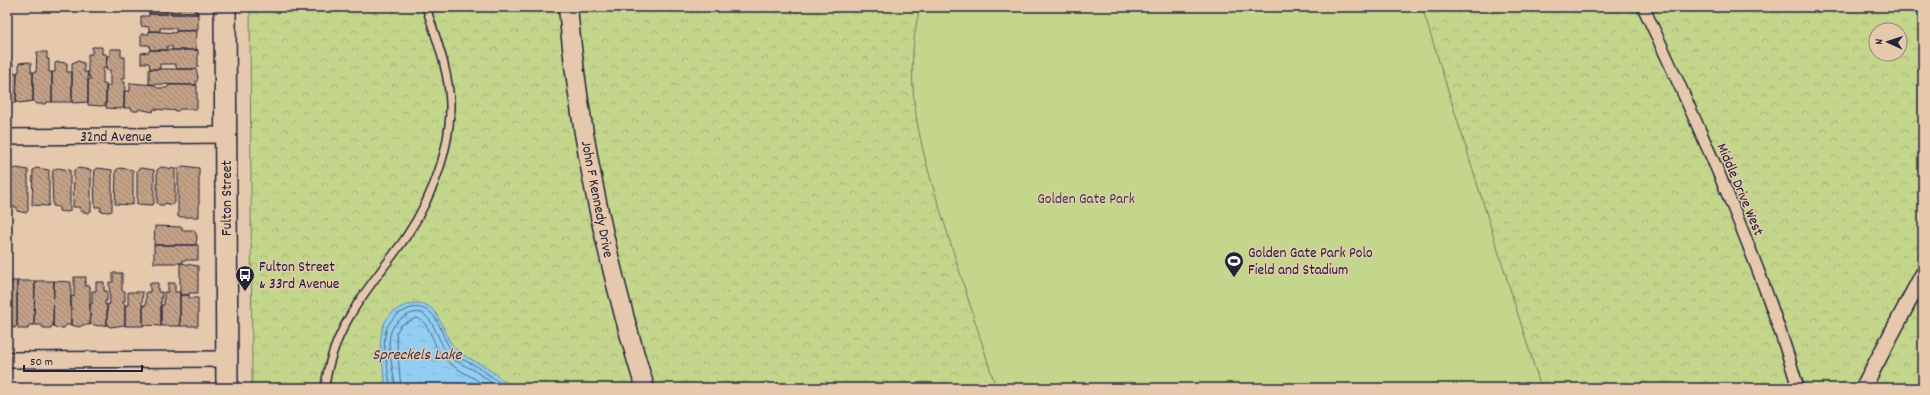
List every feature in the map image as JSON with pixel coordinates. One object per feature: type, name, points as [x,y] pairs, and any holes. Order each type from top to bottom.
[{"type":"main road","name":"Fulton Street","points":[[225,7],[227,388]]},
{"type":"street","name":"John F Kennedy Drive","points":[[568,7],[576,85],[606,246],[625,322],[645,388]]},
{"type":"street","name":"Middle Drive West","points":[[1643,7],[1691,110],[1757,265],[1780,329],[1798,388]]},
{"type":"street","name":"32nd Avenue","points":[[7,137],[226,135]]},
{"type":"street","points":[[1863,388],[1923,274]]},
{"type":"street","points":[[7,360],[227,359]]},
{"type":"lane","points":[[325,388],[330,358],[344,326],[366,289],[393,255],[417,218],[437,174],[448,126],[450,104],[448,82],[442,56],[426,7]]},
{"type":"green space","name":"Golden Gate Park","points":[[250,7],[1923,7],[1923,388],[252,388]]},
{"type":"green space","name":"Golden Gate Park Polo Field and Stadium","points":[[920,7],[1422,7],[1541,388],[996,388],[932,183],[918,126],[912,67],[914,38]]},
{"type":"water","name":"Spreckels Lake","points":[[415,303],[424,304],[435,312],[449,340],[456,349],[484,366],[511,388],[386,388],[381,349],[381,336],[384,325],[390,315],[400,308]]},
{"type":"building","points":[[141,7],[196,7],[196,12],[198,12],[198,14],[171,14],[171,10],[167,10],[167,14],[149,14],[149,9],[141,9]]},
{"type":"building","points":[[149,14],[198,14],[198,30],[176,31],[176,28],[160,28],[160,31],[149,31],[149,27],[141,26],[141,16],[149,16]]},
{"type":"building","points":[[149,31],[176,33],[176,31],[197,31],[196,48],[198,50],[172,50],[172,46],[167,46],[167,50],[150,50],[149,45],[141,45],[141,34],[149,34]]},
{"type":"building","points":[[92,47],[102,47],[102,54],[106,54],[107,56],[106,68],[103,68],[103,84],[106,84],[106,105],[101,106],[88,105],[88,80],[90,80],[90,76],[88,76],[88,54],[92,54]]},
{"type":"building","points":[[110,49],[121,49],[121,57],[125,57],[125,78],[122,78],[122,82],[125,82],[124,107],[120,109],[106,108],[106,86],[110,86],[110,70],[106,70],[107,56],[110,56]]},
{"type":"building","points":[[150,50],[198,50],[198,66],[196,69],[177,69],[175,64],[160,64],[160,69],[150,69],[149,63],[141,63],[141,53],[149,52]]},
{"type":"building","points":[[37,52],[47,52],[47,59],[49,59],[49,72],[52,72],[52,102],[47,102],[45,104],[37,104],[33,101],[33,72],[36,72]]},
{"type":"building","points":[[78,61],[84,63],[84,72],[88,72],[88,102],[73,103],[72,63]]},
{"type":"building","points":[[7,62],[13,63],[13,73],[17,73],[16,103],[7,103]]},
{"type":"building","points":[[19,63],[31,63],[31,72],[33,72],[33,101],[19,103],[16,101],[17,72],[19,72]]},
{"type":"building","points":[[55,63],[67,63],[67,72],[72,72],[72,102],[52,102],[52,72],[55,72]]},
{"type":"building","points":[[149,69],[196,69],[198,77],[196,85],[149,84]]},
{"type":"building","points":[[130,83],[155,85],[157,88],[167,88],[169,85],[197,85],[197,109],[180,109],[178,111],[154,109],[153,112],[139,109],[138,111],[133,111],[130,108],[124,108],[124,91],[130,91]]},
{"type":"building","points":[[184,166],[199,168],[199,217],[178,217],[178,168]]},
{"type":"building","points":[[161,167],[175,169],[175,203],[172,205],[165,203],[164,205],[159,205],[157,203],[157,170]]},
{"type":"building","points":[[16,168],[28,170],[28,211],[26,213],[17,211],[17,207],[11,207],[11,170]]},
{"type":"building","points":[[36,168],[49,170],[48,206],[32,205],[33,170]]},
{"type":"building","points":[[57,168],[70,170],[70,211],[67,212],[59,211],[59,207],[53,206],[53,170]]},
{"type":"building","points":[[78,168],[91,170],[91,211],[88,213],[80,211],[80,207],[73,207],[74,170]]},
{"type":"building","points":[[98,168],[112,170],[112,211],[109,212],[100,211],[101,207],[95,207],[94,180],[95,170]]},
{"type":"building","points":[[120,168],[133,170],[133,204],[130,205],[115,204],[116,170]]},
{"type":"building","points":[[141,168],[154,170],[154,204],[151,205],[137,204],[137,170]]},
{"type":"building","points":[[155,226],[182,227],[182,230],[194,230],[197,236],[196,245],[154,245]]},
{"type":"building","points":[[154,245],[198,245],[198,260],[183,260],[183,263],[154,263]]},
{"type":"building","points":[[180,263],[198,266],[198,293],[180,295]]},
{"type":"building","points":[[113,273],[122,273],[122,291],[125,291],[125,301],[123,301],[123,304],[125,304],[125,325],[110,327],[107,325],[107,304],[110,304],[109,282],[113,282]]},
{"type":"building","points":[[74,277],[86,277],[85,286],[90,286],[90,325],[83,325],[79,327],[71,325],[71,296],[74,297]]},
{"type":"building","points":[[7,281],[17,281],[17,325],[15,328],[7,327]]},
{"type":"building","points":[[17,281],[35,281],[34,325],[29,325],[28,329],[19,329],[17,325]]},
{"type":"building","points":[[35,281],[54,281],[53,325],[51,328],[43,328],[41,325],[34,325]]},
{"type":"building","points":[[54,281],[71,282],[71,325],[66,325],[64,328],[56,328],[53,325]]},
{"type":"building","points":[[96,282],[104,282],[104,291],[107,291],[107,301],[105,301],[105,305],[107,305],[107,325],[99,326],[90,324],[90,304],[92,304],[92,291],[96,291]]},
{"type":"building","points":[[150,283],[158,283],[158,292],[162,292],[161,303],[160,302],[161,326],[143,325],[143,305],[146,305],[146,292],[150,292]]},
{"type":"building","points":[[168,283],[175,283],[175,292],[180,292],[180,326],[161,326],[161,305],[164,305],[164,292],[168,292]]},
{"type":"building","points":[[128,292],[143,292],[143,326],[125,326],[125,305],[128,305]]},
{"type":"building","points":[[180,295],[189,295],[189,298],[198,298],[198,326],[180,326]]},
{"type":"place","name":"Golden Gate Park Polo Field and Stadium","points":[[1234,278]]},
{"type":"place","name":"Fulton Street & 33rd Avenue","points":[[245,292]]}]
